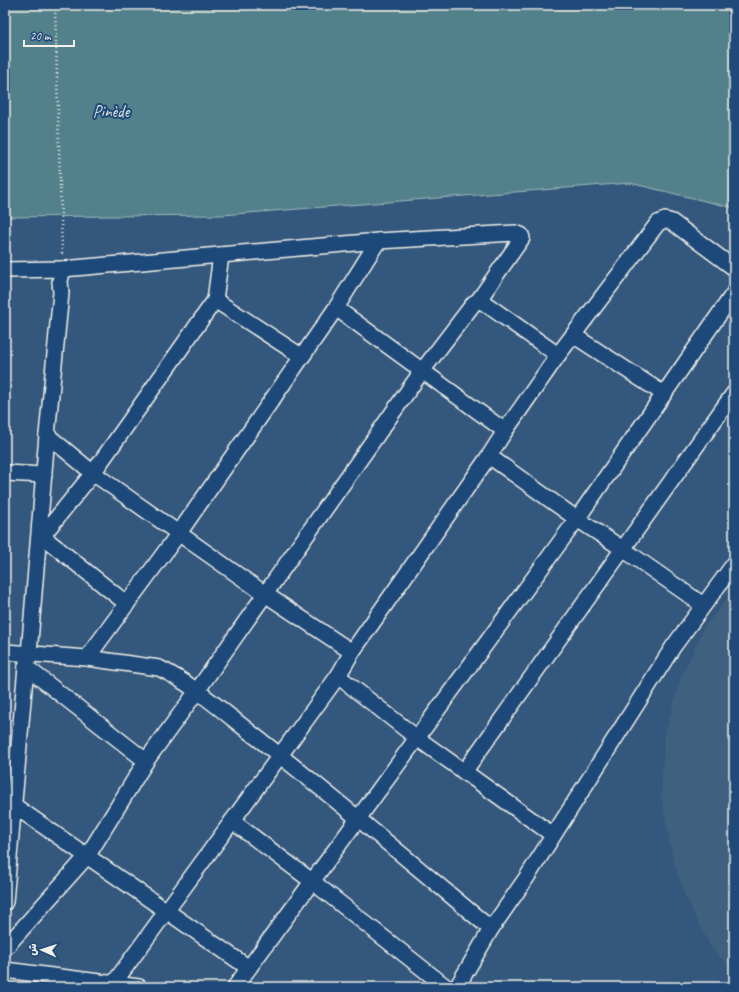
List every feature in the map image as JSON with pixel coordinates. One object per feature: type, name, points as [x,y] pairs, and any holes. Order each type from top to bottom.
[{"type":"street","points":[[112,985],[338,676],[352,652],[558,355],[655,227],[665,220],[672,222],[734,268]]},
{"type":"street","points":[[5,270],[63,269],[378,241],[515,233],[521,235],[522,238],[478,301],[474,303],[422,371],[197,692],[146,761],[88,856],[5,948]]},
{"type":"street","points":[[87,658],[179,533],[301,356],[336,308],[378,241]]},
{"type":"street","points":[[41,538],[93,473],[215,300],[221,255]]},
{"type":"street","points":[[5,902],[6,870],[13,805],[10,779],[27,660],[41,538],[47,435],[61,293],[60,281],[63,269]]},
{"type":"street","points":[[235,987],[577,519],[734,293]]},
{"type":"street","points":[[215,300],[301,356]]},
{"type":"street","points":[[478,301],[483,302],[558,355]]},
{"type":"street","points":[[336,308],[505,430]]},
{"type":"street","points":[[573,335],[664,394]]},
{"type":"street","points":[[464,772],[734,393]]},
{"type":"street","points":[[47,435],[93,473],[265,594],[352,652]]},
{"type":"street","points":[[489,456],[703,606]]},
{"type":"street","points":[[5,473],[44,476]]},
{"type":"street","points":[[41,538],[127,604]]},
{"type":"street","points":[[457,987],[491,929],[527,877],[673,648],[734,564]]},
{"type":"street","points":[[5,652],[27,660],[146,761]]},
{"type":"street","points":[[27,660],[87,658],[159,668],[170,673],[280,756],[359,819],[491,929]]},
{"type":"street","points":[[338,676],[417,738],[553,835]]},
{"type":"street","points":[[13,805],[249,968]]},
{"type":"street","points":[[232,821],[313,882],[446,987]]},
{"type":"street","points":[[5,970],[112,985],[138,987]]},
{"type":"path","points":[[55,5],[63,269]]},
{"type":"shaded area","points":[[734,591],[734,971],[711,948],[685,896],[672,856],[661,795],[664,738],[680,680],[704,627]]},
{"type":"green space","name":"Pinède","points":[[5,5],[734,5],[734,208],[630,183],[222,215],[5,217]]}]
